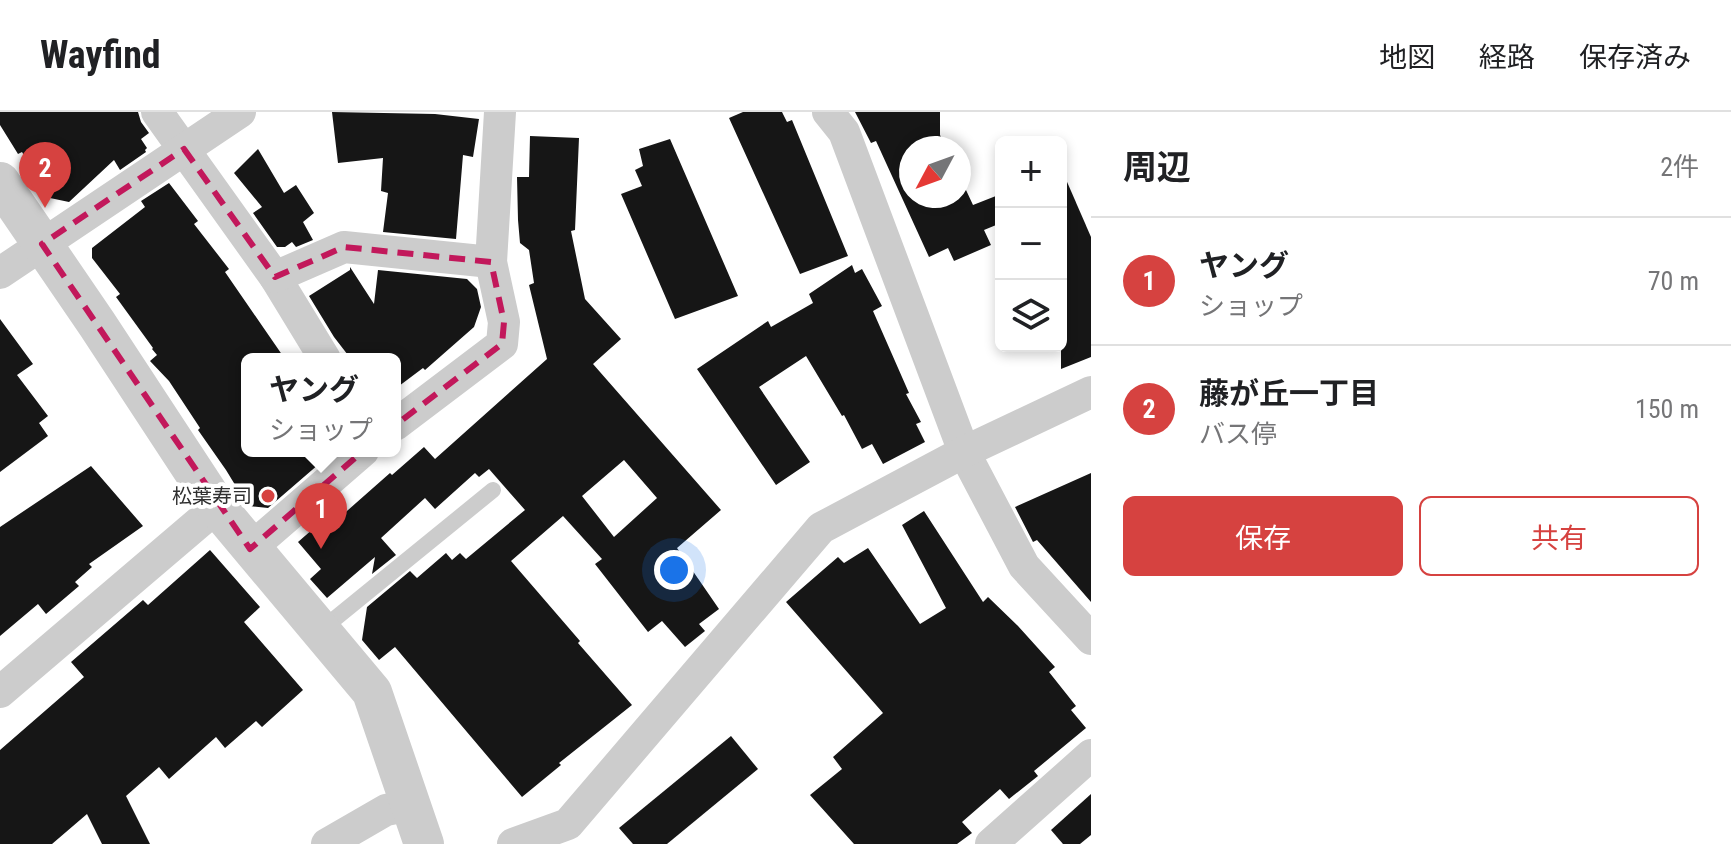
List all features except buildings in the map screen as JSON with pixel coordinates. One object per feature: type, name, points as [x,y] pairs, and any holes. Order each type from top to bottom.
[{"type":"street","points":[[157,112],[275,277],[321,353]]},
{"type":"street","points":[[0,273],[240,112]]},
{"type":"street","points":[[401,420],[502,344],[504,322],[491,262],[500,112]]},
{"type":"street","points":[[828,112],[844,132],[964,452],[1024,566],[1091,639]]},
{"type":"street","points":[[0,182],[217,507],[372,692],[424,844]]},
{"type":"street","points":[[275,277],[344,247],[491,262]]},
{"type":"street","points":[[513,844],[568,824],[821,528],[964,452],[1091,392]]},
{"type":"street","points":[[250,549],[356,457]]},
{"type":"street","points":[[0,692],[217,507]]},
{"type":"street","points":[[991,844],[1091,755]]},
{"type":"street","points":[[327,844],[386,810],[411,805]]},
{"type":"lane","points":[[320,631],[493,490]]},
{"type":"highlighted area","points":[[184,149],[275,277],[344,247],[491,262],[504,322],[502,344],[377,439],[250,549],[42,244]]},
{"type":"place","name":"藤が丘一丁目","points":[[45,208]]},
{"type":"place","name":"松葉寿司","points":[[268,496]]},
{"type":"place","name":"ヤング","points":[[321,549]]}]
